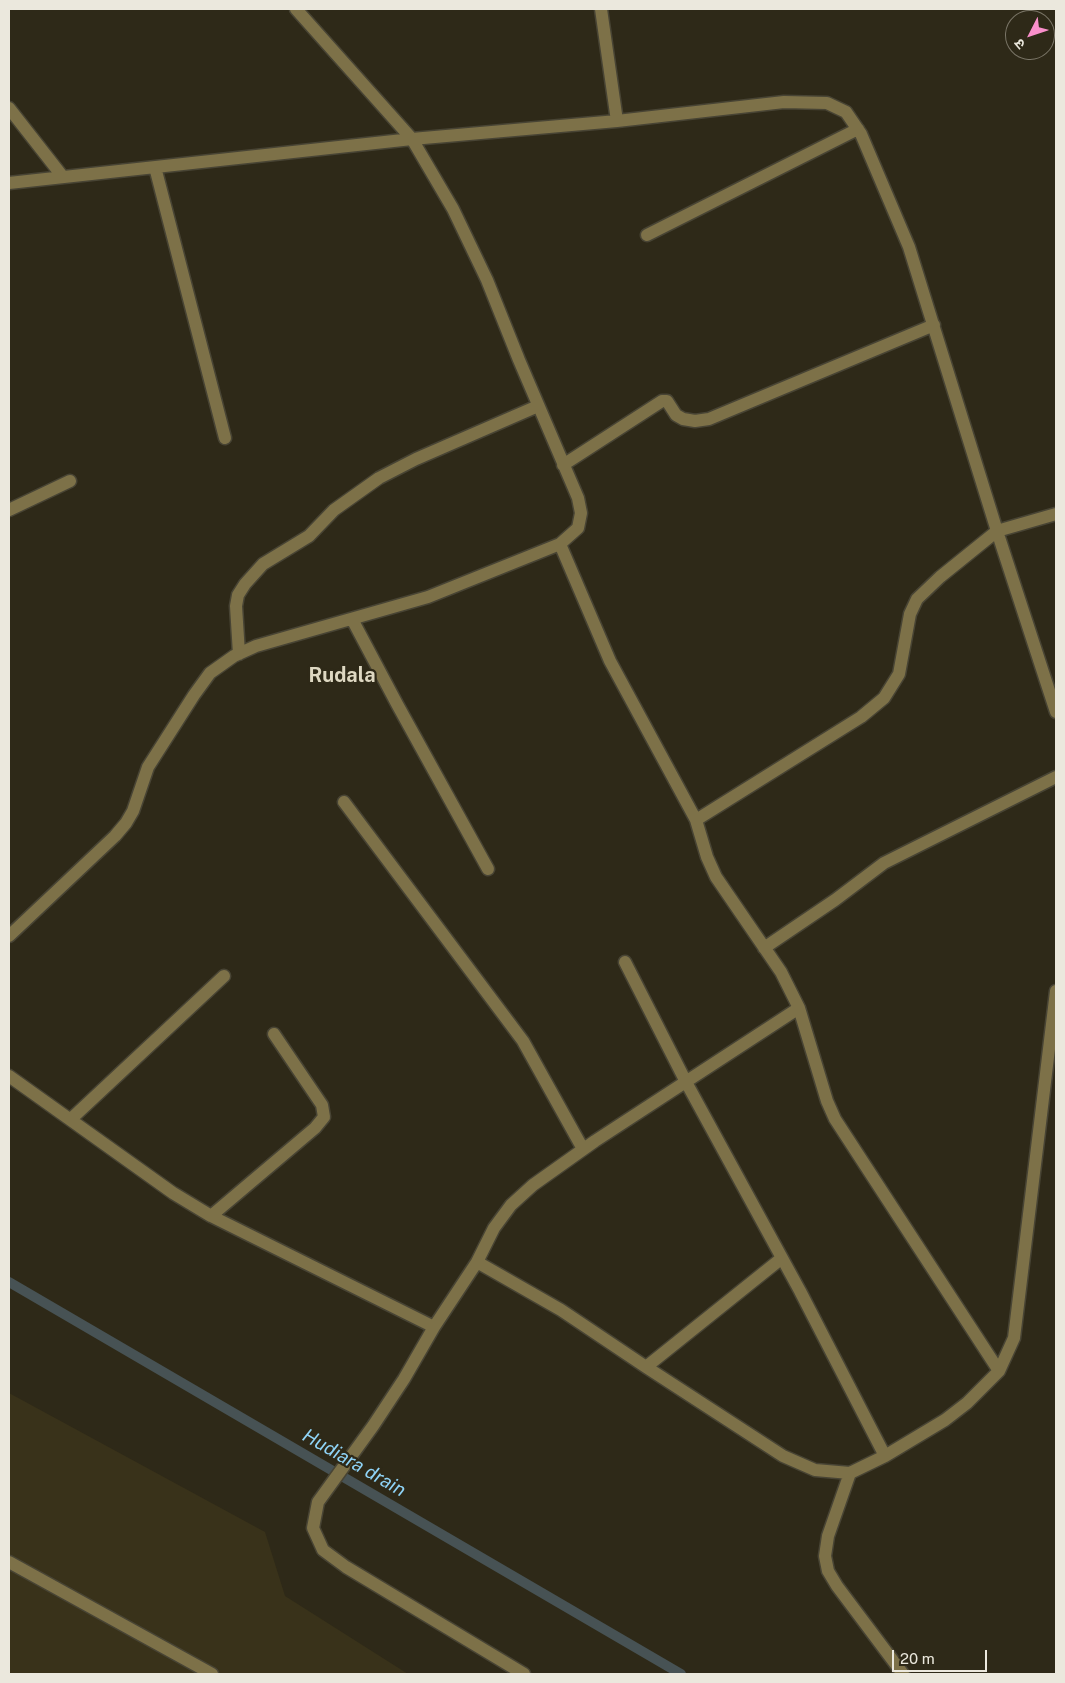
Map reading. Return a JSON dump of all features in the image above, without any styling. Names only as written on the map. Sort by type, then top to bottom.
[{"type":"street","points":[[9,936],[115,836],[126,823],[133,811],[148,767],[210,673],[239,654],[256,646],[428,597],[560,544],[578,528],[580,513],[578,498],[487,280],[453,209],[412,139],[296,9]]},
{"type":"street","points":[[601,9],[617,121]]},
{"type":"street","points":[[9,183],[412,139],[617,121],[784,102],[827,103],[846,112],[858,129],[908,247],[1056,712]]},
{"type":"street","points":[[9,108],[63,177]]},
{"type":"street","points":[[646,235],[858,129]]},
{"type":"street","points":[[155,167],[225,438]]},
{"type":"street","points":[[563,464],[662,401],[667,402],[676,415],[683,419],[695,421],[709,419],[934,325]]},
{"type":"street","points":[[239,654],[236,606],[238,596],[245,584],[263,564],[309,536],[334,510],[379,478],[416,459],[538,406]]},
{"type":"street","points":[[9,510],[70,480]]},
{"type":"street","points":[[696,820],[861,716],[884,698],[899,674],[910,614],[917,600],[940,577],[997,531],[1056,514]]},
{"type":"street","points":[[560,544],[610,661],[696,820],[707,857],[716,877],[781,972],[799,1008],[827,1101],[835,1119],[999,1371]]},
{"type":"street","points":[[352,619],[488,869]]},
{"type":"street","points":[[764,948],[835,900],[884,863],[1056,777]]},
{"type":"street","points":[[344,802],[523,1041],[583,1149]]},
{"type":"street","points":[[625,962],[686,1082],[782,1258],[885,1456]]},
{"type":"street","points":[[71,1119],[224,976]]},
{"type":"street","points":[[477,1262],[561,1310],[783,1456],[815,1470],[850,1473],[885,1456],[945,1420],[967,1403],[999,1371],[1014,1338],[1056,991]]},
{"type":"street","points":[[524,1674],[346,1567],[323,1550],[313,1528],[318,1502],[374,1426],[434,1327],[477,1262],[494,1228],[511,1205],[533,1185],[583,1149],[799,1008]]},
{"type":"street","points":[[211,1216],[315,1128],[324,1116],[322,1105],[274,1034]]},
{"type":"street","points":[[9,1076],[174,1193],[211,1216],[434,1327]]},
{"type":"street","points":[[646,1367],[782,1258]]},
{"type":"street","points":[[850,1473],[828,1536],[825,1556],[828,1571],[837,1586],[903,1674]]},
{"type":"street","points":[[9,1562],[212,1674]]},
{"type":"shaded area","points":[[9,1393],[265,1532],[285,1596],[408,1674],[9,1674]]},
{"type":"waterway","name":"Hudiara drain","points":[[9,1282],[681,1674]]},
{"type":"district","name":"Rudala","points":[[342,676]]}]
